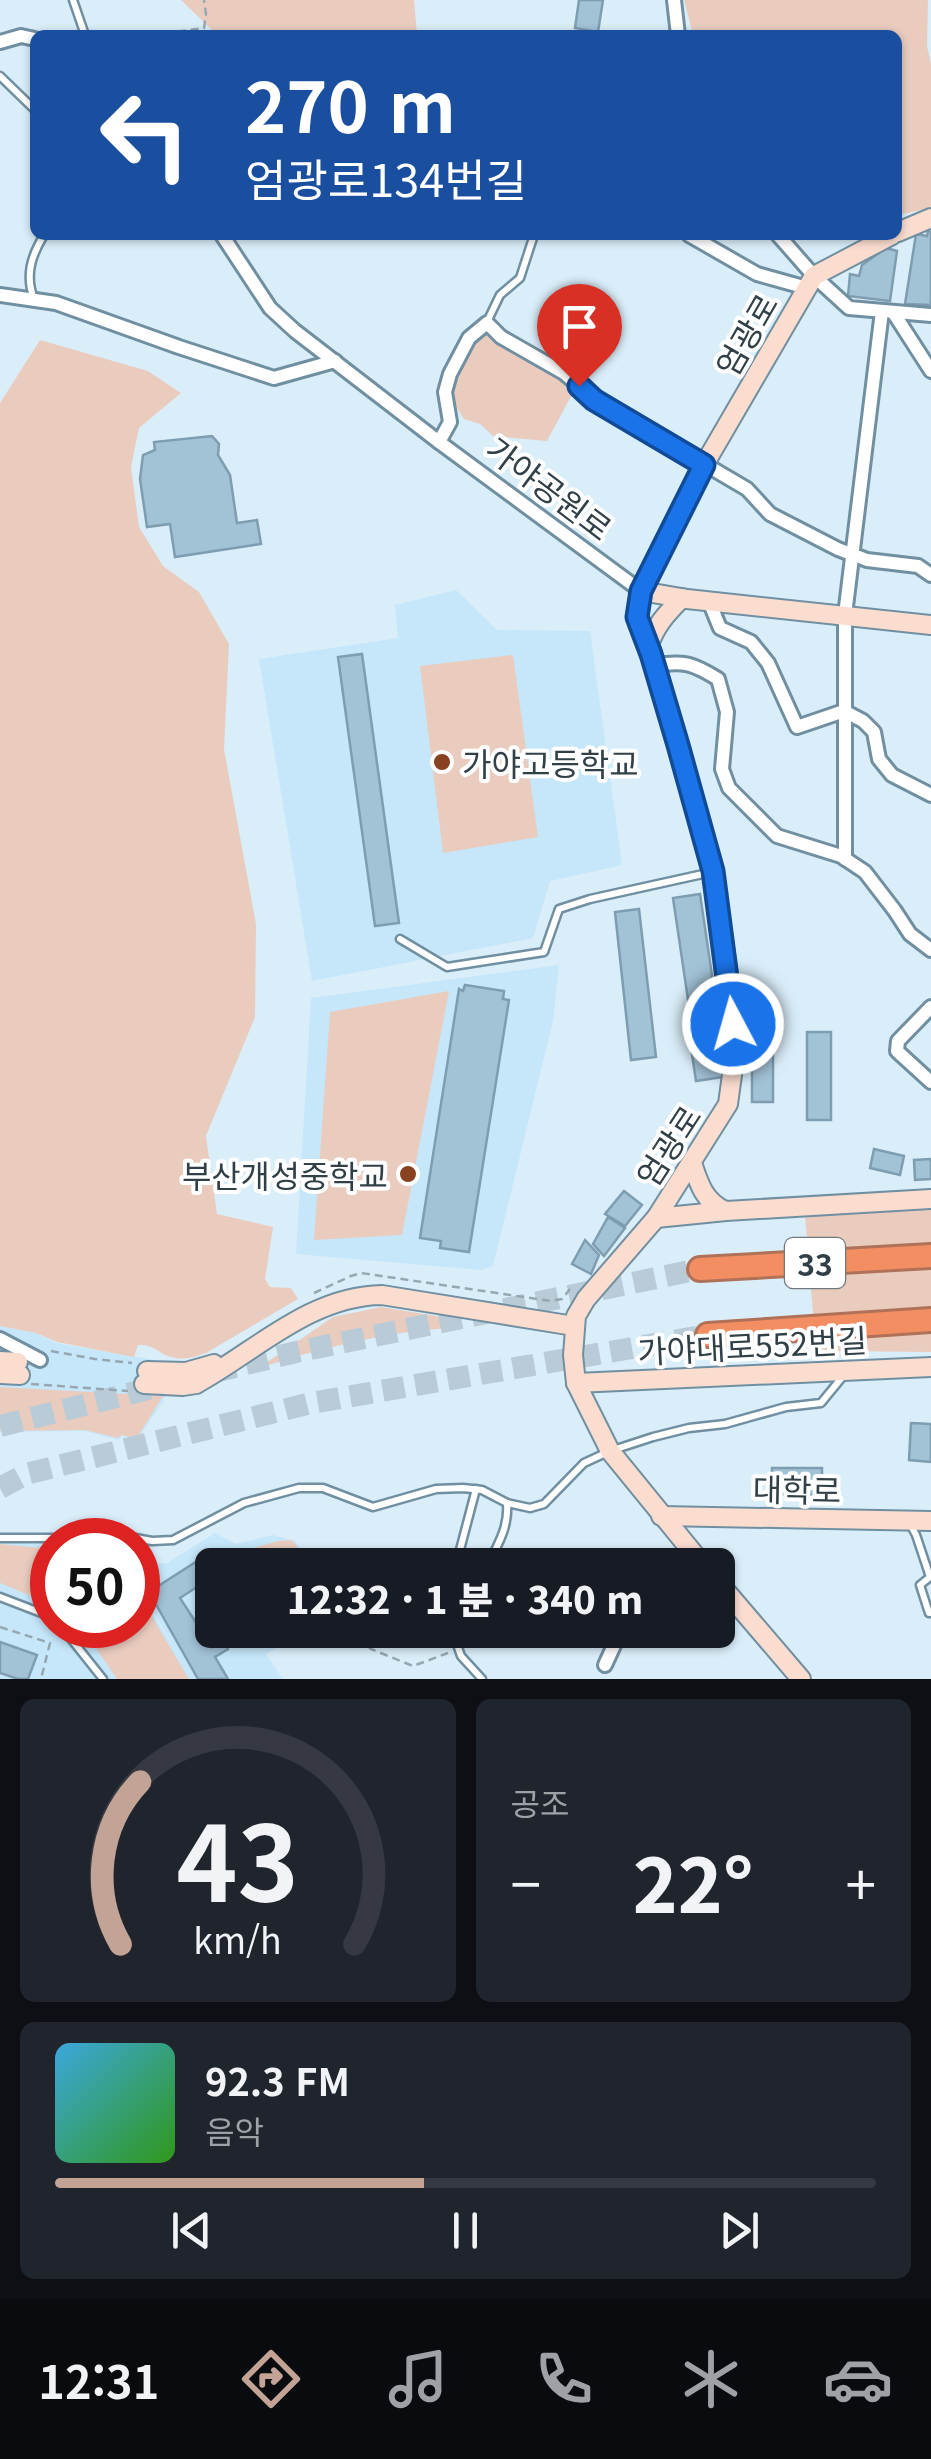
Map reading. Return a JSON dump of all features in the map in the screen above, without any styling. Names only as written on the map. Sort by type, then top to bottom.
[{"type":"highway","name":"33","points":[[700,1269],[931,1256]]},
{"type":"highway","name":"33","points":[[708,1335],[931,1320]]},
{"type":"main road","name":"엄광로","points":[[902,230],[931,218]]},
{"type":"main road","name":"엄광로","points":[[579,1313],[656,1218],[728,1104],[735,1053],[713,871],[637,617],[641,591],[704,465],[810,282],[882,240]]},
{"type":"main road","name":"가야공원로","points":[[641,591],[931,624]]},
{"type":"main road","points":[[651,656],[654,629],[682,598]]},
{"type":"main road","points":[[692,1163],[701,1190],[713,1206],[726,1211]]},
{"type":"main road","points":[[656,1218],[931,1198]]},
{"type":"main road","points":[[142,1382],[212,1366],[318,1300],[367,1284],[579,1313]]},
{"type":"main road","points":[[142,1382],[196,1384],[313,1311],[367,1295],[579,1313]]},
{"type":"main road","points":[[579,1313],[573,1347],[576,1382],[610,1451],[685,1548]]},
{"type":"main road","points":[[573,1347],[592,1371],[618,1380]]},
{"type":"main road","name":"가야대로552번길","points":[[576,1382],[931,1367]]},
{"type":"main road","points":[[0,1374],[14,1370]]},
{"type":"main road","name":"대학로","points":[[661,1516],[931,1522]]},
{"type":"main road","points":[[735,1602],[800,1679]]},
{"type":"street","points":[[674,0],[677,30]]},
{"type":"street","points":[[0,42],[30,38]]},
{"type":"street","name":"가야공원로","points":[[225,240],[270,308],[295,331],[641,591]]},
{"type":"street","points":[[698,240],[757,274],[810,282]]},
{"type":"street","points":[[781,240],[810,282],[849,308],[931,314]]},
{"type":"street","points":[[0,295],[56,302],[274,378],[335,360]]},
{"type":"street","points":[[887,311],[931,371]]},
{"type":"street","points":[[845,859],[845,616],[887,311]]},
{"type":"street","points":[[439,442],[450,422],[445,392],[450,374],[469,338],[486,323],[502,337],[564,372],[594,400],[748,490],[770,514],[867,560],[918,566],[931,575]]},
{"type":"street","points":[[708,601],[720,628],[751,642],[768,664],[797,727],[846,712],[874,732],[878,759],[892,774],[931,795]]},
{"type":"street","points":[[651,656],[700,668],[718,679],[727,712],[722,769],[729,788],[777,836],[845,859],[865,872],[910,934],[931,950]]},
{"type":"street","points":[[931,1007],[896,1046],[897,1052],[931,1082]]},
{"type":"street","points":[[0,1338],[40,1360]]},
{"type":"street","points":[[605,1665],[611,1648]]},
{"type":"lane","points":[[72,0],[83,30]]},
{"type":"lane","points":[[0,76],[30,105]]},
{"type":"lane","points":[[34,300],[28,286],[32,254],[41,240]]},
{"type":"lane","points":[[486,323],[500,296],[520,278],[532,240]]},
{"type":"lane","points":[[400,939],[447,967],[544,952],[559,909],[713,871]]},
{"type":"lane","points":[[160,1541],[173,1540],[244,1503],[299,1488],[324,1488],[373,1507],[436,1489],[482,1490],[507,1503],[530,1508],[544,1504],[561,1490],[584,1463],[610,1451],[653,1436],[821,1402],[850,1369]]},
{"type":"lane","points":[[461,1548],[476,1490]]},
{"type":"lane","points":[[498,1548],[508,1516],[507,1503]]},
{"type":"lane","points":[[908,1520],[930,1577],[920,1585],[931,1613]]},
{"type":"lane","points":[[0,1538],[30,1538]]},
{"type":"lane","points":[[0,1598],[30,1609]]},
{"type":"lane","points":[[78,1648],[103,1679]]},
{"type":"lane","points":[[459,1650],[482,1679]]},
{"type":"path","points":[[189,30],[204,28],[204,0]]},
{"type":"path","points":[[14,1370],[142,1382]]},
{"type":"path","points":[[0,1627],[50,1643],[41,1679]]},
{"type":"path","points":[[369,1648],[413,1666],[459,1650]]},
{"type":"shaded area","points":[[181,0],[414,0],[417,30],[212,30]]},
{"type":"shaded area","points":[[684,0],[928,0],[931,208],[902,214],[902,30],[692,30]]},
{"type":"shaded area","points":[[484,333],[558,375],[575,389],[547,441],[493,436],[480,424],[464,419],[452,400],[453,376],[472,343]]},
{"type":"shaded area","points":[[40,340],[148,371],[181,393],[139,428],[131,467],[139,527],[163,566],[199,592],[229,644],[224,749],[256,924],[255,1017],[206,1136],[217,1214],[273,1227],[265,1279],[270,1287],[291,1288],[298,1299],[206,1353],[188,1358],[175,1358],[138,1345],[134,1357],[0,1326],[0,403]]},
{"type":"shaded area","name":"가야고등학교","points":[[456,590],[497,630],[590,631],[622,865],[550,881],[533,938],[312,981],[259,659],[398,638],[395,605]]},
{"type":"shaded area","points":[[513,655],[538,837],[443,853],[420,666]]},
{"type":"shaded area","name":"부산개성중학교","points":[[559,965],[553,1021],[493,1266],[481,1270],[296,1254],[311,998]]},
{"type":"shaded area","points":[[449,991],[402,1235],[314,1240],[330,1012]]},
{"type":"shaded area","points":[[931,1207],[931,1352],[816,1351],[805,1214]]},
{"type":"shaded area","points":[[381,1307],[448,1318],[453,1322],[452,1328],[353,1342],[257,1369],[333,1317]]},
{"type":"shaded area","points":[[0,1326],[36,1333],[56,1343],[167,1362],[164,1400],[138,1439],[122,1436],[118,1440],[85,1431],[0,1432]]},
{"type":"shaded area","points":[[0,1387],[163,1396],[137,1438],[118,1438],[85,1430],[0,1431]]},
{"type":"shaded area","points":[[215,1533],[236,1544],[273,1535],[295,1541],[300,1548],[195,1548],[195,1648],[276,1648],[266,1654],[283,1679],[0,1679],[0,1542],[30,1544],[30,1648],[160,1648],[160,1625],[183,1663],[160,1623],[160,1564]]},
{"type":"shaded area","points":[[292,1540],[298,1548],[254,1548]]},
{"type":"shaded area","points":[[0,1544],[30,1547],[30,1596],[0,1583]]},
{"type":"shaded area","points":[[160,1630],[189,1679],[117,1679],[96,1648],[160,1648]]},
{"type":"building","points":[[579,0],[603,0],[598,30],[575,28]]},
{"type":"building","points":[[928,231],[931,305],[905,304],[916,234],[927,236]]},
{"type":"building","points":[[886,248],[897,251],[890,301],[848,296],[850,274],[859,276],[862,265]]},
{"type":"building","points":[[212,436],[219,444],[218,455],[230,475],[237,523],[257,520],[261,544],[175,557],[170,524],[147,527],[140,479],[143,455],[155,450],[154,442]]},
{"type":"building","points":[[362,654],[399,923],[375,926],[338,657]]},
{"type":"building","points":[[700,894],[723,1077],[696,1081],[673,898]]},
{"type":"building","points":[[639,909],[656,1057],[631,1060],[615,912]]},
{"type":"building","points":[[465,985],[504,991],[503,999],[509,1000],[469,1252],[440,1248],[441,1241],[420,1238],[459,989],[463,991]]},
{"type":"building","points":[[752,1027],[773,1027],[773,1102],[752,1102]]},
{"type":"building","points":[[807,1032],[831,1032],[831,1120],[807,1120]]},
{"type":"building","points":[[874,1149],[904,1156],[900,1175],[870,1168]]},
{"type":"building","points":[[931,1159],[931,1179],[915,1180],[914,1160]]},
{"type":"building","points":[[624,1191],[642,1205],[625,1226],[605,1214]]},
{"type":"building","points":[[608,1217],[625,1228],[604,1256],[593,1244]]},
{"type":"building","points":[[585,1240],[599,1255],[591,1274],[572,1264]]},
{"type":"building","points":[[911,1423],[931,1424],[931,1462],[909,1460]]},
{"type":"building","points":[[772,1468],[822,1468],[822,1495],[771,1495]]},
{"type":"building","points":[[195,1562],[195,1588],[180,1598],[195,1621],[195,1648],[228,1649],[215,1657],[228,1679],[198,1679],[160,1612],[160,1585]]},
{"type":"building","points":[[0,1642],[37,1655],[28,1679],[0,1673]]},
{"type":"tunnel","points":[[214,1372],[700,1269]]},
{"type":"tunnel","points":[[0,1488],[26,1474],[311,1403],[708,1335]]},
{"type":"tunnel","points":[[0,1426],[168,1384]]},
{"type":"place","name":"가야고등학교","points":[[442,762]]},
{"type":"place","name":"부산개성중학교","points":[[408,1174]]},
{"type":"route","points":[[579,386],[594,400],[704,465],[641,591],[637,617],[713,871],[733,1024]]}]
